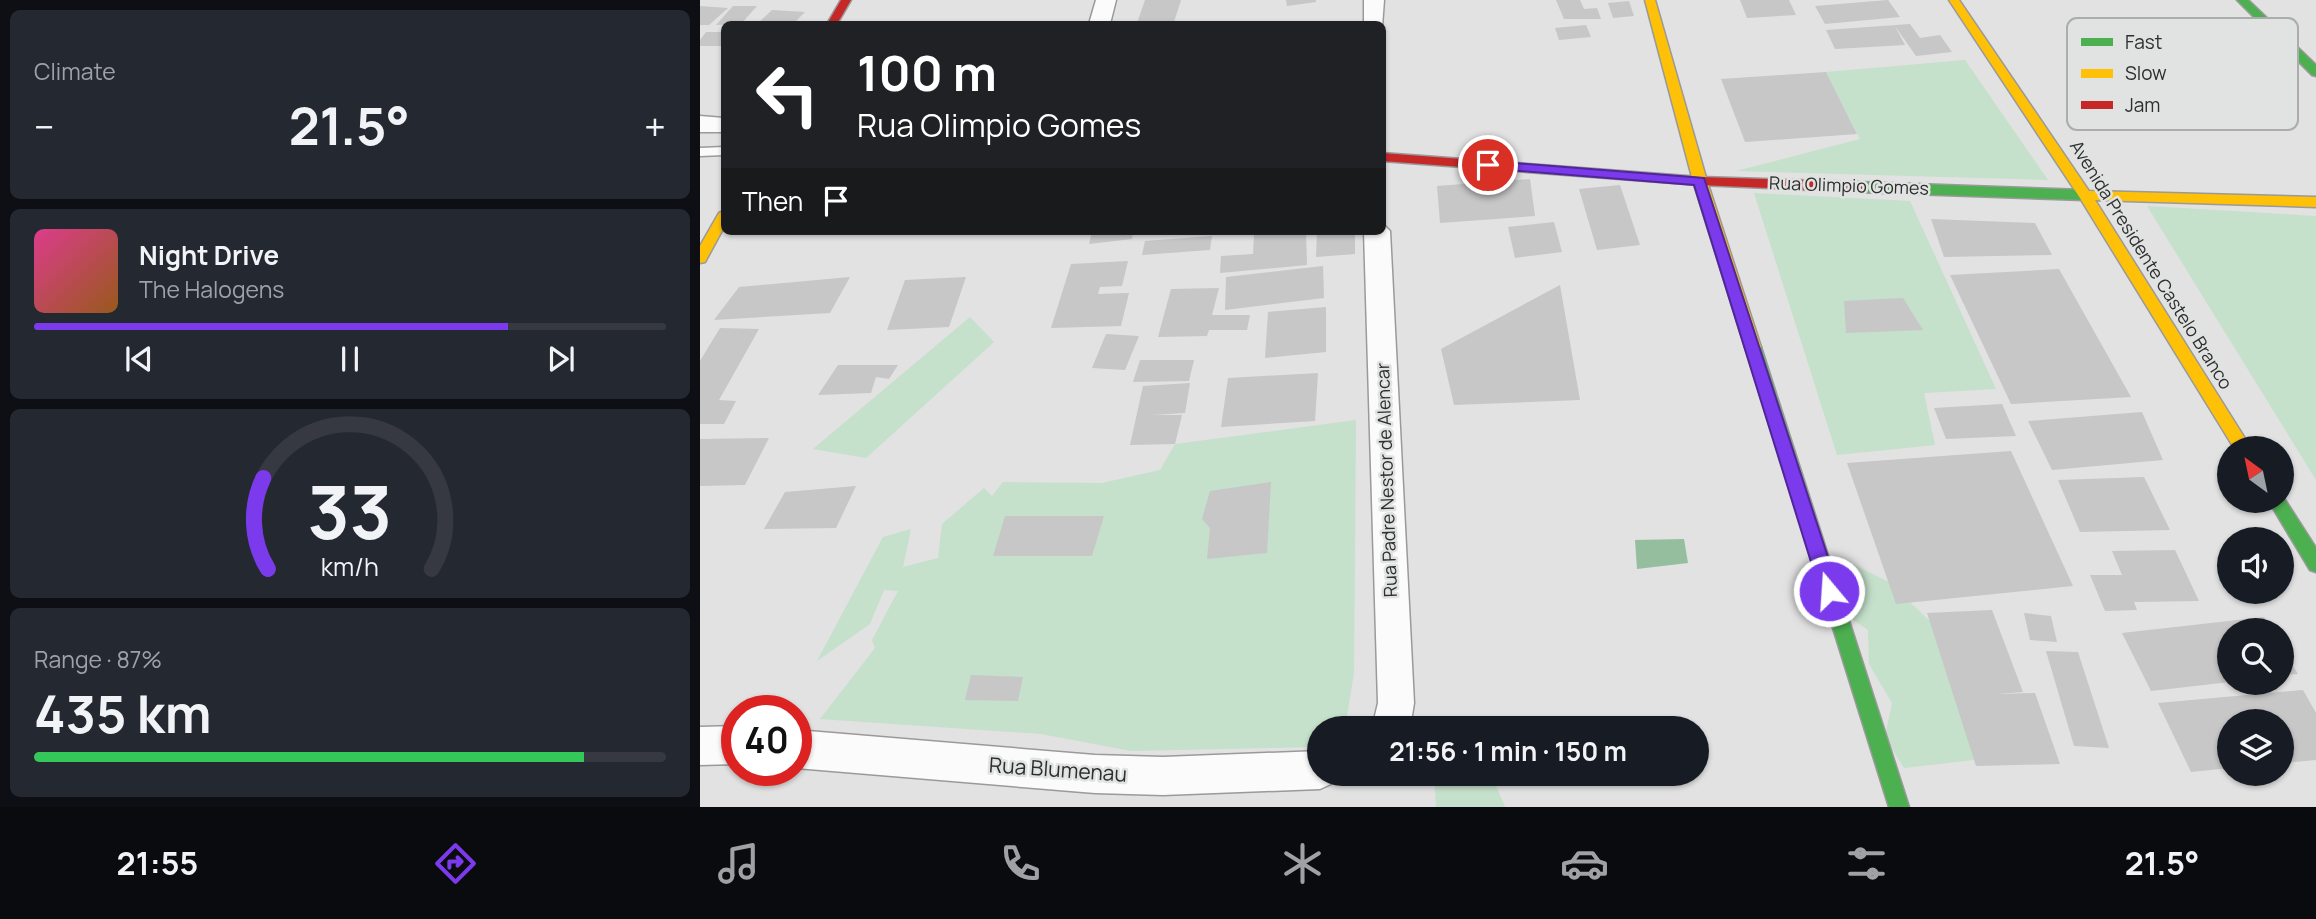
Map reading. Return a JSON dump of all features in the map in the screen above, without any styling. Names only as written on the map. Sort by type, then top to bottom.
[{"type":"street","points":[[834,21],[846,0]]},
{"type":"street","points":[[1101,21],[1106,0]]},
{"type":"street","points":[[1374,0],[1374,21]]},
{"type":"street","points":[[1650,0],[1700,181],[1899,807]]},
{"type":"street","name":"Avenida Presidente Castelo Branco","points":[[1954,0],[2085,195],[2236,436]]},
{"type":"street","points":[[2242,0],[2260,18]]},
{"type":"street","points":[[2298,54],[2316,72]]},
{"type":"street","points":[[700,124],[721,125]]},
{"type":"street","name":"Rua Olimpio Gomes","points":[[1386,157],[1700,181],[2316,202]]},
{"type":"street","points":[[700,258],[706,236],[721,219]]},
{"type":"street","name":"Rua Padre Nestor de Alencar","points":[[1377,235],[1396,703],[1393,716]]},
{"type":"street","points":[[2284,513],[2316,564]]},
{"type":"street","points":[[700,746],[721,745]]},
{"type":"street","name":"Rua Blumenau","points":[[812,751],[1095,774],[1163,776],[1307,771]]},
{"type":"lane","points":[[700,152],[721,151]]},
{"type":"shaded area","points":[[1965,60],[2048,180],[1736,171],[1860,139],[1826,72]]},
{"type":"shaded area","points":[[1754,193],[1910,201],[1996,389],[1924,393],[1935,445],[1837,455]]},
{"type":"shaded area","points":[[2147,206],[2316,216],[2316,480],[2294,444],[2294,436],[2289,436]]},
{"type":"shaded area","points":[[970,317],[994,342],[866,458],[813,449]]},
{"type":"shaded area","points":[[1356,420],[1354,673],[1347,716],[1307,716],[1307,747],[1131,751],[1041,734],[820,719],[875,648],[872,640],[898,591],[884,590],[870,624],[817,661],[883,537],[911,529],[903,567],[938,558],[942,524],[984,488],[992,496],[1003,482],[1102,483],[1160,470],[1175,444]]},
{"type":"shaded area","points":[[1684,539],[1688,563],[1637,569],[1635,540]]},
{"type":"shaded area","points":[[1840,558],[1889,582],[1940,631],[1982,759],[1904,768],[1885,737],[1892,703],[1869,664],[1868,630],[1846,615]]},
{"type":"shaded area","points":[[1435,786],[1496,786],[1505,807],[1436,807]]},
{"type":"building","points":[[1145,0],[1181,0],[1174,21],[1138,21]]},
{"type":"building","points":[[1286,0],[1316,0],[1316,2],[1287,6]]},
{"type":"building","points":[[1556,0],[1580,0],[1584,9],[1597,8],[1601,19],[1564,19]]},
{"type":"building","points":[[1740,0],[1789,0],[1796,15],[1747,18]]},
{"type":"building","points":[[1888,0],[1900,17],[1825,24],[1815,6]]},
{"type":"building","points":[[1629,1],[1634,16],[1613,18],[1608,3]]},
{"type":"building","points":[[700,6],[728,8],[709,25],[700,25]]},
{"type":"building","points":[[733,6],[757,6],[744,21],[721,21],[721,25],[716,25]]},
{"type":"building","points":[[772,10],[805,12],[796,21],[760,21]]},
{"type":"building","points":[[1910,24],[1920,38],[1940,35],[1952,52],[1916,56],[1895,26],[1905,45],[1835,49],[1826,30]]},
{"type":"building","points":[[1586,25],[1591,37],[1559,40],[1555,28]]},
{"type":"building","points":[[706,32],[721,32],[721,46],[700,46],[700,40]]},
{"type":"building","points":[[1826,72],[1857,134],[1745,142],[1721,79]]},
{"type":"building","points":[[1530,179],[1535,216],[1440,223],[1437,186]]},
{"type":"building","points":[[1620,185],[1640,245],[1597,250],[1579,189]]},
{"type":"building","points":[[1931,219],[2035,223],[2052,255],[1944,257]]},
{"type":"building","points":[[1554,222],[1562,252],[1515,258],[1508,227]]},
{"type":"building","points":[[1091,235],[1132,235],[1132,239],[1089,244]]},
{"type":"building","points":[[1254,235],[1306,235],[1307,265],[1220,273],[1221,256],[1253,254]]},
{"type":"building","points":[[1317,235],[1355,235],[1355,254],[1316,257]]},
{"type":"building","points":[[1212,236],[1210,250],[1142,255],[1145,241]]},
{"type":"building","points":[[1128,261],[1122,286],[1100,287],[1098,294],[1129,293],[1121,326],[1051,328],[1071,264]]},
{"type":"building","points":[[1323,266],[1324,298],[1225,310],[1226,277]]},
{"type":"building","points":[[2059,269],[2131,397],[2011,404],[1950,275]]},
{"type":"building","points":[[850,277],[830,313],[714,320],[739,287]]},
{"type":"building","points":[[966,277],[949,327],[887,330],[905,280]]},
{"type":"building","points":[[1560,285],[1580,400],[1454,405],[1441,349]]},
{"type":"building","points":[[1219,288],[1212,315],[1250,315],[1247,330],[1209,330],[1207,336],[1158,337],[1171,289]]},
{"type":"building","points":[[1903,298],[1923,330],[1846,333],[1844,301]]},
{"type":"building","points":[[1326,307],[1326,352],[1265,358],[1268,312]]},
{"type":"building","points":[[720,328],[759,329],[719,400],[736,401],[724,424],[700,424],[700,361]]},
{"type":"building","points":[[1106,334],[1139,336],[1125,370],[1092,368]]},
{"type":"building","points":[[1140,360],[1194,360],[1189,381],[1133,382]]},
{"type":"building","points":[[838,365],[898,365],[889,379],[876,377],[871,393],[818,395]]},
{"type":"building","points":[[1318,373],[1315,421],[1221,427],[1228,378]]},
{"type":"building","points":[[1190,383],[1185,413],[1152,415],[1182,415],[1175,444],[1130,445],[1143,386]]},
{"type":"building","points":[[2002,404],[2016,436],[1946,439],[1934,408]]},
{"type":"building","points":[[2142,412],[2163,460],[2052,470],[2028,421]]},
{"type":"building","points":[[769,438],[745,485],[700,486],[700,439]]},
{"type":"building","points":[[2011,451],[2073,586],[1896,604],[1847,463]]},
{"type":"building","points":[[2144,477],[2170,530],[2080,532],[2058,480]]},
{"type":"building","points":[[1271,482],[1267,553],[1207,559],[1210,528],[1202,519],[1210,491]]},
{"type":"building","points":[[856,486],[836,528],[764,529],[785,492]]},
{"type":"building","points":[[1005,516],[1104,516],[1092,556],[993,556]]},
{"type":"building","points":[[2175,550],[2199,601],[2134,602],[2137,610],[2105,611],[2090,575],[2122,575],[2112,551]]},
{"type":"building","points":[[1992,610],[2023,692],[1998,694],[2035,693],[2060,764],[1976,766],[1927,613]]},
{"type":"building","points":[[2024,613],[2051,616],[2057,642],[2030,640]]},
{"type":"building","points":[[2217,622],[2217,683],[2151,691],[2122,633]]},
{"type":"building","points":[[2046,651],[2078,652],[2109,748],[2074,746]]},
{"type":"building","points":[[971,675],[1023,677],[1018,701],[965,700]]},
{"type":"building","points":[[2303,690],[2316,713],[2316,760],[2294,762],[2294,709],[2217,709],[2217,769],[2191,772],[2158,703],[2247,695],[2294,695],[2294,691]]},
{"type":"traffic: fast","points":[[2242,0],[2260,18]]},
{"type":"traffic: fast","points":[[2298,54],[2316,72]]},
{"type":"traffic: fast","points":[[1857,187],[2085,195]]},
{"type":"traffic: fast","points":[[1753,347],[1899,807]]},
{"type":"traffic: fast","points":[[2284,513],[2316,564]]},
{"type":"traffic: slow","points":[[1650,0],[1700,181],[1753,347]]},
{"type":"traffic: slow","points":[[1954,0],[2085,195],[2236,436]]},
{"type":"traffic: slow","points":[[2085,195],[2316,202]]},
{"type":"traffic: slow","points":[[700,258],[721,221]]},
{"type":"traffic: jam","points":[[834,21],[846,0]]},
{"type":"traffic: jam","points":[[1386,157],[1700,181],[1857,187]]},
{"type":"route","points":[[1488,165],[1700,181],[1829,591]]}]
